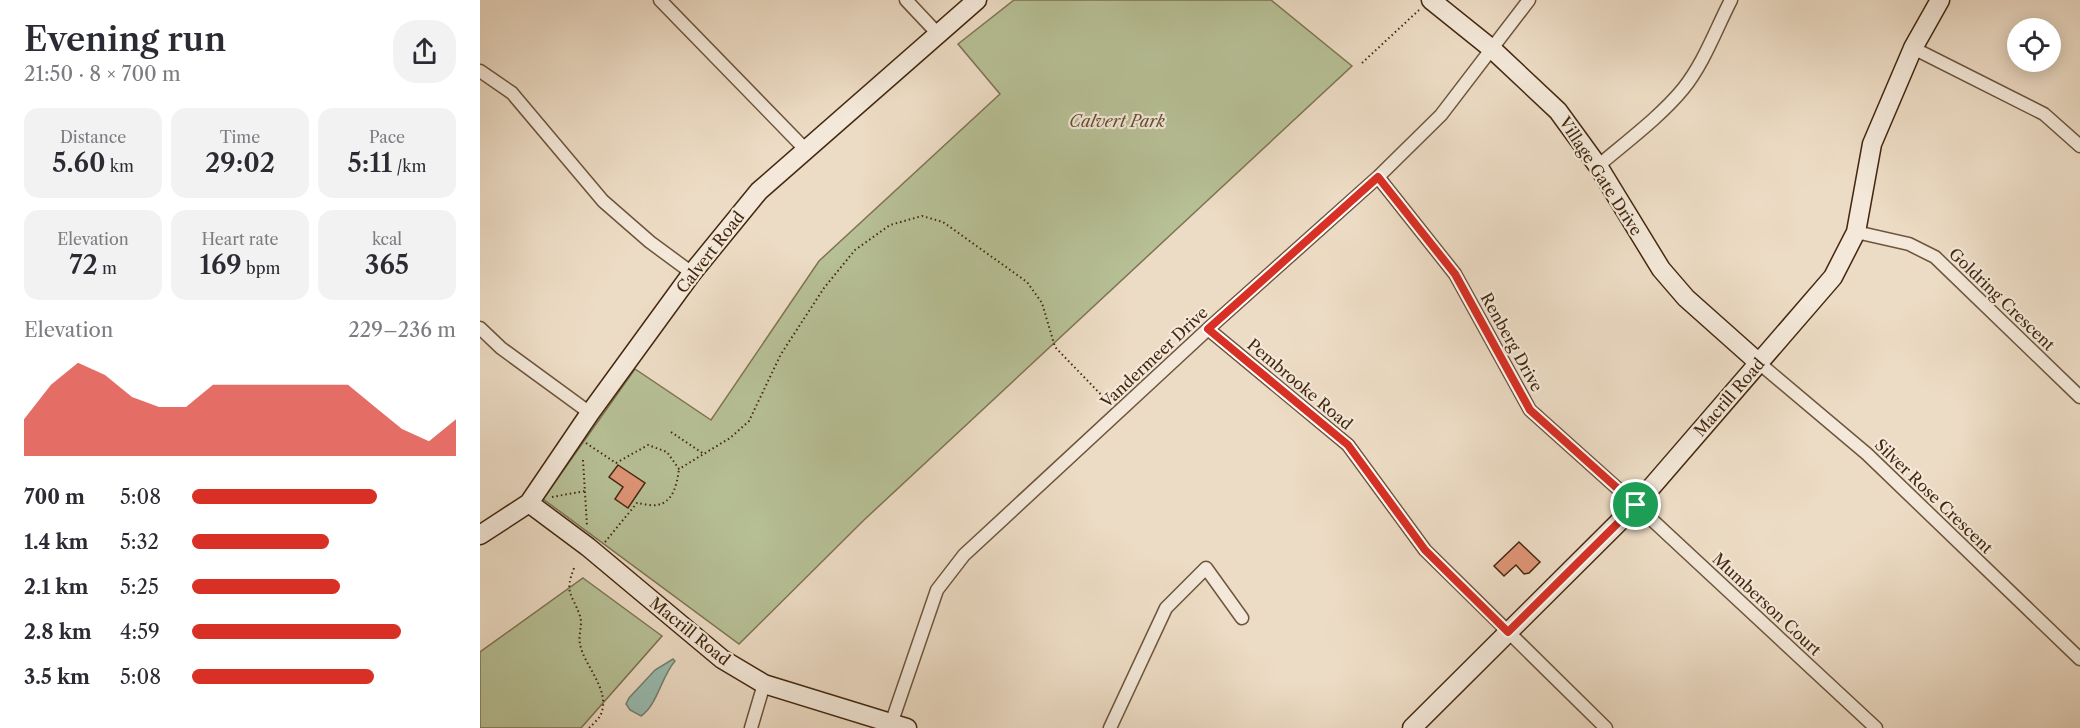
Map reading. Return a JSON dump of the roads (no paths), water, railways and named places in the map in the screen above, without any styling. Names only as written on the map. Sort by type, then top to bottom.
[{"type":"street","points":[[660,0],[805,149]]},
{"type":"street","points":[[906,0],[938,34]]},
{"type":"street","name":"Calvert Road","points":[[480,535],[529,502],[590,413],[692,273],[759,191],[977,0]]},
{"type":"street","name":"Vandermeer Drive","points":[[899,726],[937,590],[964,555],[1208,329],[1378,177],[1441,115],[1529,0]]},
{"type":"street","points":[[1598,166],[1683,89],[1697,68],[1731,0]]},
{"type":"street","name":"Macrill Road","points":[[1413,728],[1636,505],[1833,277],[1856,232],[1872,144],[1913,48],[1940,0]]},
{"type":"street","name":"Village Gate Drive","points":[[1426,4],[1492,49],[1558,111],[1598,166],[1661,269],[1686,298],[1759,363]]},
{"type":"street","points":[[1913,48],[2043,114],[2080,146]]},
{"type":"street","points":[[480,71],[512,93],[603,201],[650,242],[692,273]]},
{"type":"street","name":"Renberg Drive","points":[[1378,177],[1455,274],[1530,410],[1636,505]]},
{"type":"street","name":"Goldring Crescent","points":[[1856,232],[1909,244],[1935,257],[2080,397]]},
{"type":"street","points":[[480,328],[501,348],[590,413]]},
{"type":"street","name":"Pembrooke Road","points":[[1208,329],[1348,445],[1425,550],[1606,728]]},
{"type":"street","name":"Silver Rose Crescent","points":[[1759,363],[1867,454],[2080,659]]},
{"type":"street","name":"Macrill Road","points":[[529,502],[592,550],[722,659],[764,684],[899,726]]},
{"type":"street","name":"Mumberson Court","points":[[1636,505],[1876,728]]},
{"type":"street","points":[[1110,728],[1166,608],[1206,568],[1242,618]]},
{"type":"street","points":[[751,728],[764,684]]},
{"type":"water","points":[[673,659],[675,661],[646,711],[641,716],[630,710],[626,704],[629,698],[655,670]]},
{"type":"park label","name":"Calvert Park","points":[[1117,121]]}]
